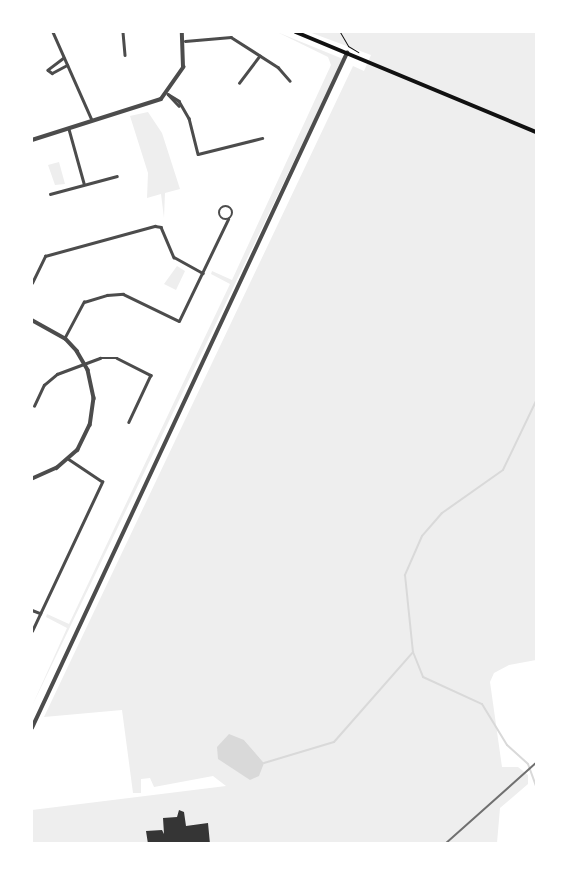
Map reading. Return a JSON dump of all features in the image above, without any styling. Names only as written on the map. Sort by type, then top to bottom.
[{"type":"main road","points":[[296,32],[537,132]]},
{"type":"street","points":[[53,32],[92,120]]},
{"type":"street","points":[[122,32],[125,55]]},
{"type":"street","points":[[32,140],[146,106],[168,94],[183,67],[185,41],[182,32]]},
{"type":"street","points":[[185,41],[222,33],[240,41],[290,81]]},
{"type":"street","points":[[32,728],[347,53]]},
{"type":"street","points":[[239,83],[259,56]]},
{"type":"street","points":[[64,58],[48,70],[52,73],[68,65]]},
{"type":"street","points":[[168,94],[189,118],[198,154],[262,138]]},
{"type":"street","points":[[69,129],[84,184]]},
{"type":"street","points":[[50,194],[117,176]]},
{"type":"street","points":[[65,338],[84,302],[107,295],[123,294],[179,321],[228,219]]},
{"type":"street","points":[[32,283],[45,256],[155,226],[161,227],[174,257],[203,274]]},
{"type":"street","points":[[32,320],[65,338],[85,363],[92,384],[93,411],[85,438],[69,460],[32,479]]},
{"type":"street","points":[[34,406],[50,378],[85,363],[117,358],[151,375],[129,422]]},
{"type":"street","points":[[32,631],[103,482],[69,460]]},
{"type":"street","points":[[32,610],[40,614]]},
{"type":"path","points":[[340,32],[348,46],[359,52],[357,57]]},
{"type":"shaded area","points":[[277,32],[343,59],[32,706],[67,628],[46,617],[47,614],[69,624],[230,284],[211,274],[212,271],[232,280],[331,65],[328,57]]},
{"type":"shaded area","points":[[309,32],[536,32],[536,660],[509,665],[494,673],[490,682],[502,767],[518,767],[528,775],[528,784],[500,808],[497,843],[32,843],[32,810],[226,786],[213,776],[154,787],[150,778],[141,779],[141,793],[133,793],[122,710],[44,717],[353,66],[364,71],[371,55]],"holes":[[[244,740],[264,763],[250,780]]]},
{"type":"shaded area","points":[[148,112],[162,133],[180,189],[165,193],[164,218],[161,194],[147,198],[148,173],[130,116]]},
{"type":"shaded area","points":[[59,162],[65,184],[55,185],[48,165]]},
{"type":"shaded area","points":[[177,266],[185,271],[176,290],[164,284]]},
{"type":"shaded area","points":[[229,734],[244,740],[264,763],[259,776],[250,780],[218,759],[217,747]]},
{"type":"building","points":[[179,810],[184,812],[186,826],[208,823],[210,844],[148,844],[146,831],[162,830],[164,834],[163,818],[177,817]]},
{"type":"waterway","points":[[536,401],[503,470],[442,513],[422,536],[405,575],[413,652],[423,677],[482,704],[507,745],[528,764],[536,786]]},
{"type":"waterway","points":[[264,763],[334,742],[413,652]]},
{"type":"railway","points":[[445,844],[536,763]]}]
